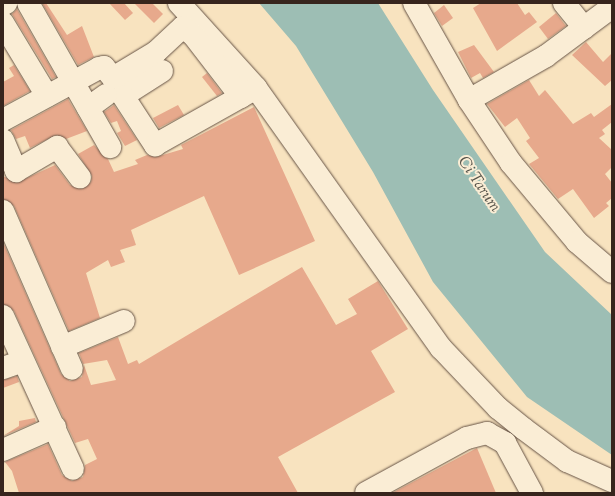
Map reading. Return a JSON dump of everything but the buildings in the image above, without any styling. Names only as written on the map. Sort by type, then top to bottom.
[{"type":"street","points":[[28,3],[110,147]]},
{"type":"street","points":[[179,3],[441,348],[498,408],[524,429],[567,461],[612,481]]},
{"type":"street","points":[[414,3],[469,100],[511,163],[543,205],[577,242],[612,272]]},
{"type":"street","points":[[564,3],[584,28]]},
{"type":"street","points":[[469,100],[546,56],[612,7]]},
{"type":"street","points":[[3,120],[104,67],[113,78],[156,52],[183,27],[194,36],[248,93]]},
{"type":"street","points":[[6,33],[47,96]]},
{"type":"street","points":[[162,71],[123,96],[155,146],[248,93]]},
{"type":"street","points":[[88,108],[106,95]]},
{"type":"street","points":[[3,140],[10,173],[57,147],[80,177]]},
{"type":"street","points":[[3,212],[72,369]]},
{"type":"street","points":[[3,316],[13,365],[54,427],[73,469]]},
{"type":"street","points":[[62,347],[124,322]]},
{"type":"street","points":[[3,450],[54,427]]},
{"type":"street","points":[[366,493],[467,438],[488,433],[505,443],[532,493]]},
{"type":"water","name":"Ci Tarum","points":[[259,3],[378,3],[433,90],[545,252],[612,315],[612,455],[527,397],[433,282],[373,172],[296,46]]}]
